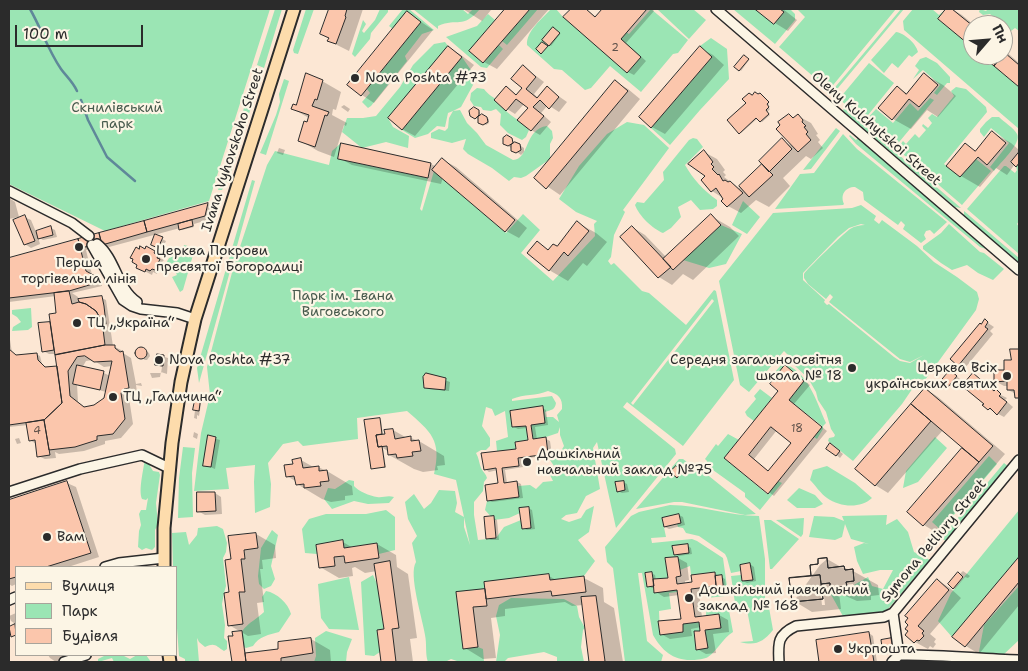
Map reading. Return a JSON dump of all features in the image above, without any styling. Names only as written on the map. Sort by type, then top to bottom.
[{"type":"main road","name":"Ivana Vyhovskoho Street","points":[[164,562],[164,528],[169,468],[180,388],[195,319],[294,9]]},
{"type":"street","name":"Oleny Kulchytskoi Street","points":[[716,9],[1019,270]]},
{"type":"street","points":[[9,191],[72,223],[89,236]]},
{"type":"street","points":[[95,244],[123,300],[141,309],[177,313],[195,319]]},
{"type":"street","points":[[9,492],[80,469],[142,455],[169,468]]},
{"type":"street","name":"Symona Petliury Street","points":[[779,662],[778,644],[784,633],[796,626],[884,617],[893,613],[1019,460]]},
{"type":"street","points":[[108,566],[119,562],[164,562]]},
{"type":"street","points":[[893,613],[899,655]]},
{"type":"street","points":[[892,662],[899,655],[934,654],[951,660],[1019,660]]},
{"type":"street","points":[[64,662],[83,656]]},
{"type":"green space","name":"Скнилівський парк","points":[[9,9],[270,9],[209,201],[105,231],[9,184]]},
{"type":"green space","points":[[275,9],[282,9],[264,68],[257,65]]},
{"type":"green space","points":[[306,9],[314,9],[298,54],[294,53],[293,50]]},
{"type":"green space","points":[[380,9],[388,9],[388,12],[355,57],[352,54],[363,20],[366,24],[362,31],[364,33],[375,20]]},
{"type":"green space","points":[[403,9],[409,9],[434,30],[422,34],[405,56],[407,61],[368,108],[362,102],[370,93],[367,89],[421,22],[393,29],[389,26]]},
{"type":"green space","points":[[413,9],[462,9],[468,14],[473,9],[480,9],[469,19],[438,26],[438,29]]},
{"type":"green space","points":[[530,9],[538,9],[507,45],[502,41]]},
{"type":"green space","points":[[551,9],[556,9],[563,17],[621,39],[626,32],[629,34],[651,9],[688,40],[678,53],[673,54],[641,92],[610,66],[591,88],[585,90],[562,70],[554,69],[527,45],[527,40],[532,30]]},
{"type":"green space","points":[[657,9],[693,9],[706,20],[689,39]]},
{"type":"green space","points":[[733,9],[755,9],[774,24],[784,12],[780,9],[790,9],[795,14],[795,20],[775,44]]},
{"type":"green space","points":[[797,9],[896,9],[829,90],[779,47],[805,17]]},
{"type":"green space","points":[[901,9],[904,9],[833,94],[831,92]]},
{"type":"green space","points":[[913,9],[932,9],[939,15],[946,9],[938,19],[963,40],[963,65],[993,65],[1019,87],[1019,129],[904,30],[903,21]]},
{"type":"green space","points":[[980,9],[986,11],[988,9],[1018,9],[1019,31],[1015,28],[1013,30],[1013,15],[983,15],[979,12]]},
{"type":"green space","points":[[488,14],[495,20],[469,51],[483,63],[499,45],[503,49],[487,68],[481,67],[446,37],[477,26]]},
{"type":"green space","points":[[896,32],[903,34],[909,39],[915,45],[918,52],[912,57],[909,55],[898,68],[892,63],[884,73],[871,60]]},
{"type":"green space","points":[[711,38],[727,49],[729,79],[670,145],[651,128],[712,57],[700,46]]},
{"type":"green space","points":[[445,42],[448,46],[388,118],[393,127],[409,136],[408,148],[386,142],[362,148],[342,132],[347,118],[376,116],[400,87],[413,65],[434,44]]},
{"type":"green space","points":[[462,57],[475,76],[473,85],[461,107],[448,113],[445,127],[437,126],[428,134],[415,138],[402,130]]},
{"type":"green space","points":[[926,57],[937,63],[950,77],[950,83],[947,83],[937,95],[934,93],[940,85],[923,70],[913,79],[919,70],[915,66],[920,59]]},
{"type":"green space","points":[[869,63],[894,83],[864,120],[839,99]]},
{"type":"green space","points":[[256,70],[262,72],[230,175],[222,190],[218,190]]},
{"type":"green space","points":[[284,79],[289,81],[266,155],[260,153],[276,115],[280,102],[279,94]]},
{"type":"green space","points":[[956,87],[966,89],[986,107],[987,112],[944,164],[960,177],[976,159],[991,171],[962,205],[897,149],[903,141],[906,144],[915,134],[919,138],[926,130],[922,126],[923,124],[928,128],[932,123],[928,118],[932,114],[937,117],[954,96],[951,91]]},
{"type":"green space","points":[[477,88],[484,89],[507,112],[527,127],[529,130],[526,137],[522,140],[508,133],[500,125],[501,114],[496,109],[491,111],[483,110],[481,107],[474,106],[470,100],[471,93]]},
{"type":"green space","points":[[930,98],[934,100],[895,147],[865,121],[876,109],[893,123],[910,103],[918,111]]},
{"type":"green space","points":[[844,108],[961,208],[955,207],[843,111]]},
{"type":"green space","points":[[460,110],[467,123],[486,145],[513,160],[522,155],[534,132],[547,126],[552,131],[553,138],[550,144],[550,159],[526,176],[521,178],[514,177],[509,181],[492,168],[468,154],[463,149],[466,139],[452,143],[431,138],[431,133],[439,129],[445,131],[448,128],[449,118],[453,111]]},
{"type":"green space","points":[[992,117],[999,117],[1014,130],[1018,138],[1014,148],[994,171],[990,167],[1009,143],[991,128],[984,137],[980,132],[980,129]]},
{"type":"green space","name":"Парк ім. Івана Виговського","points":[[627,122],[644,125],[669,148],[623,210],[625,212],[614,235],[611,257],[608,261],[611,265],[614,263],[642,291],[649,293],[686,325],[714,290],[716,291],[734,380],[683,446],[627,402],[623,407],[675,449],[676,454],[616,528],[597,442],[593,448],[600,489],[586,496],[577,513],[566,515],[561,519],[569,522],[581,518],[586,510],[594,506],[589,532],[578,540],[595,561],[584,576],[550,580],[549,574],[485,582],[485,589],[457,593],[463,649],[478,647],[483,649],[484,662],[460,662],[451,659],[445,662],[428,662],[427,659],[426,638],[414,576],[416,562],[412,543],[417,536],[408,519],[405,502],[414,494],[424,509],[431,503],[439,490],[455,491],[457,503],[455,512],[464,517],[456,480],[434,474],[437,453],[433,438],[407,411],[357,418],[358,439],[303,446],[298,441],[283,444],[268,463],[271,484],[270,507],[255,513],[255,465],[226,468],[229,489],[194,491],[201,433],[210,395],[207,367],[234,265],[267,165],[275,151],[329,165],[332,151],[341,143],[338,159],[428,178],[420,209],[422,211],[434,171],[506,233],[523,214],[540,230],[521,253],[553,281],[595,236],[594,224],[597,221],[576,212],[559,199],[579,166],[607,134]],"holes":[[[712,299],[714,301],[633,405],[631,403]],[[552,392],[561,399],[562,409],[557,415],[559,422],[553,417],[546,417],[545,412],[555,407],[556,403],[552,396],[512,401],[516,397]],[[486,407],[492,409],[495,416],[505,411],[508,437],[496,441],[497,451],[516,449],[515,442],[528,440],[526,426],[512,427],[511,410],[543,407],[531,425],[533,439],[558,433],[560,427],[560,435],[564,446],[561,451],[553,453],[550,460],[554,466],[561,465],[564,470],[560,472],[552,471],[550,475],[553,481],[543,482],[536,489],[530,485],[518,486],[519,497],[487,501],[485,510],[494,520],[509,518],[520,513],[519,508],[529,507],[531,528],[522,529],[521,520],[504,527],[496,538],[478,540],[474,502],[483,491],[484,482],[487,478],[476,453],[486,450],[490,446],[490,438],[482,426]],[[464,517],[470,545],[464,527]]]},
{"type":"green space","points":[[836,128],[840,131],[811,169],[803,170]]},
{"type":"green space","points":[[843,134],[857,149],[947,222],[934,234],[930,230],[926,231],[924,235],[926,239],[921,243],[903,229],[905,225],[901,221],[898,225],[864,200],[863,192],[855,187],[848,188],[844,192],[843,205],[775,209],[800,174],[814,173]]},
{"type":"green space","points":[[850,135],[856,140],[858,138],[986,249],[980,247],[856,144]]},
{"type":"green space","points":[[697,139],[703,147],[685,165],[699,184],[717,200],[717,206],[713,209],[700,210],[691,200],[678,207],[681,217],[671,228],[663,233],[647,222],[635,205],[637,202],[644,203],[664,180],[663,172],[689,140]]},
{"type":"green space","points":[[1019,163],[1019,221],[1017,224],[1019,227],[1019,254],[967,209],[1004,166],[1015,173]]},
{"type":"green space","points":[[252,180],[255,181],[199,383],[197,368]]},
{"type":"green space","points":[[743,201],[760,217],[747,234],[732,225]]},
{"type":"green space","name":"Середня загальноосвітня школа № 18","points":[[861,205],[876,216],[874,220],[879,224],[882,220],[917,246],[934,262],[977,292],[979,299],[976,310],[925,380],[919,379],[902,404],[853,461],[828,441],[829,438],[835,435],[831,429],[826,412],[808,378],[793,364],[784,351],[749,392],[740,385],[719,281],[773,213],[852,208]],"holes":[[[861,224],[865,225],[850,229],[806,271],[804,278],[808,284],[826,299],[830,294],[833,297],[829,302],[900,359],[910,362],[924,355],[910,363],[900,361],[894,357],[829,304],[827,305],[824,302],[825,300],[803,280],[803,273],[838,237],[849,228]]]},
{"type":"green space","points":[[964,211],[1019,258],[1019,263],[964,216]]},
{"type":"green space","points":[[949,224],[980,252],[1004,269],[993,280],[967,265],[952,270],[923,249],[923,246],[941,233]]},
{"type":"green space","points":[[721,225],[742,234],[726,264],[709,268],[683,260]]},
{"type":"green space","points":[[184,245],[195,248],[183,290],[180,292],[172,277],[177,275],[174,270],[170,272],[166,263],[169,258],[175,255],[180,257],[183,255]]},
{"type":"green space","points":[[31,308],[32,327],[28,330],[12,331],[13,327],[21,322],[12,314],[12,310]]},
{"type":"green space","points":[[782,364],[785,365],[771,382],[768,380]]},
{"type":"green space","points":[[785,365],[791,367],[805,379],[815,397],[826,423],[817,439],[814,437],[822,426],[789,400],[804,381]]},
{"type":"green space","points":[[760,389],[772,398],[754,421],[745,412],[756,399],[754,396]]},
{"type":"green space","points":[[728,434],[739,440],[724,458],[767,494],[778,481],[782,483],[760,510],[745,497],[745,493],[706,465],[707,461],[705,459],[716,444],[718,446]]},
{"type":"green space","points":[[935,437],[947,448],[918,482],[903,488],[906,471]]},
{"type":"green space","points":[[183,447],[195,448],[192,473],[193,517],[178,518],[179,478]]},
{"type":"green space","points":[[989,456],[997,464],[941,530],[932,522]]},
{"type":"green space","points":[[145,458],[153,462],[150,466],[153,471],[159,472],[160,475],[156,503],[158,524],[155,530],[155,547],[152,550],[146,548],[142,550],[138,547],[141,525],[139,514],[141,510],[146,510],[148,498],[146,500],[142,499],[141,495]]},
{"type":"green space","points":[[679,459],[683,459],[692,466],[699,468],[756,514],[745,515],[682,502],[636,509]]},
{"type":"green space","points":[[1004,463],[1009,467],[946,541],[941,538]]},
{"type":"green space","points":[[827,466],[855,483],[872,498],[862,504],[850,506],[827,498],[810,480],[813,470]]},
{"type":"green space","points":[[349,480],[354,481],[356,488],[368,494],[377,497],[394,497],[389,503],[368,504],[354,501],[332,509],[324,499],[328,488],[335,489]]},
{"type":"green space","points":[[799,488],[815,495],[823,504],[815,508],[797,508],[787,500]]},
{"type":"green space","name":"Дошкільний навчальний заклад № 168","points":[[670,505],[759,516],[765,559],[765,599],[768,602],[773,630],[766,638],[750,644],[740,642],[753,641],[747,610],[735,603],[731,576],[741,575],[742,581],[752,580],[750,563],[740,565],[741,571],[731,573],[725,554],[699,536],[686,533],[683,528],[678,527],[677,524],[681,523],[679,514],[662,518],[666,537],[651,538],[652,543],[692,539],[723,558],[728,594],[707,598],[703,587],[716,586],[715,572],[691,575],[690,566],[680,570],[678,557],[665,558],[668,578],[653,579],[652,572],[645,573],[647,587],[654,586],[677,590],[677,592],[669,593],[671,609],[659,611],[660,634],[683,632],[683,624],[699,622],[700,631],[694,632],[696,650],[707,648],[705,630],[721,627],[719,614],[706,615],[707,605],[725,602],[728,605],[733,632],[708,657],[686,660],[669,654],[660,646],[653,635],[642,573],[638,573],[647,641],[663,655],[661,662],[625,662],[613,568],[607,562],[605,547],[631,516],[639,512]]},
{"type":"green space","points":[[386,510],[395,517],[395,550],[379,554],[377,543],[344,548],[343,540],[316,545],[317,554],[305,553],[302,529],[309,519],[326,514],[366,514]]},
{"type":"green space","points":[[1019,510],[1019,557],[952,637],[938,621],[951,593]]},
{"type":"green space","points":[[887,515],[886,525],[897,519],[908,532],[914,552],[930,560],[888,609],[880,613],[844,618],[829,591],[845,590],[868,577],[872,586],[883,589],[893,570],[880,570],[863,574],[857,561],[854,547],[864,543],[869,544],[851,539],[845,524],[842,537],[835,540],[809,537],[814,516],[834,517],[844,521],[842,516]]},
{"type":"green space","points":[[804,518],[803,534],[801,537],[776,520]]},
{"type":"green space","points":[[764,520],[771,520],[799,539],[772,569],[770,569]]},
{"type":"green space","points":[[217,526],[223,529],[227,543],[223,558],[226,586],[222,604],[225,625],[224,638],[227,641],[227,649],[224,651],[213,645],[205,647],[197,638],[199,662],[185,662],[185,659],[179,656],[178,566],[173,566],[172,533],[186,532],[189,545],[197,535],[198,528]]},
{"type":"green space","points":[[272,530],[278,535],[271,566],[275,579],[271,586],[264,589],[259,584],[258,576],[261,548]]},
{"type":"green space","points":[[373,575],[378,586],[384,629],[377,631],[380,652],[374,656],[365,655],[361,582]]},
{"type":"green space","points":[[349,577],[359,630],[329,629],[321,618],[318,584]]},
{"type":"green space","points":[[1019,586],[1019,640],[1002,656],[977,662],[984,625]]},
{"type":"green space","points":[[266,591],[282,599],[291,614],[279,632],[264,636],[253,646],[246,648],[240,645],[239,639],[243,630],[264,612],[262,597]]},
{"type":"green space","points":[[511,598],[564,599],[577,606],[579,617],[585,628],[583,630],[581,647],[584,662],[557,662],[557,657],[544,652],[508,658],[504,662],[496,662],[500,635],[496,616],[499,605]]},
{"type":"green space","points":[[326,631],[352,639],[347,652],[346,662],[314,662],[316,656],[315,638]]},
{"type":"green space","points":[[104,656],[124,656],[130,659],[135,656],[147,656],[151,662],[114,662],[112,658],[98,662],[98,659]]},
{"type":"building","points":[[329,9],[347,9],[336,44],[327,41],[329,38],[320,34]]},
{"type":"building","points":[[505,9],[530,9],[483,63],[469,51]]},
{"type":"building","points":[[571,9],[586,9],[595,17],[602,9],[647,9],[621,39],[641,57],[627,73],[563,17]]},
{"type":"building","points":[[755,9],[780,9],[784,12],[774,24]]},
{"type":"building","points":[[946,9],[952,9],[963,18],[963,40],[938,19]]},
{"type":"building","points":[[407,11],[421,22],[361,96],[347,85]]},
{"type":"building","points":[[553,27],[560,33],[549,46],[542,40]]},
{"type":"building","points":[[542,42],[548,46],[541,54],[536,49]]},
{"type":"building","points":[[448,46],[462,57],[402,130],[388,118]]},
{"type":"building","points":[[700,46],[712,57],[651,128],[639,117]]},
{"type":"building","points":[[744,55],[749,59],[739,71],[734,67]]},
{"type":"building","points":[[1013,60],[1019,65],[1019,87],[994,66],[1013,65]]},
{"type":"building","points":[[523,65],[536,77],[526,89],[537,98],[547,86],[559,97],[549,109],[540,100],[533,107],[544,116],[531,131],[517,120],[528,108],[516,99],[506,111],[494,100],[506,86],[516,95],[522,88],[511,79]]},
{"type":"building","points":[[306,73],[323,80],[317,100],[315,99],[312,106],[329,112],[327,116],[325,115],[315,147],[298,141],[304,121],[307,122],[309,115],[291,109],[293,104],[296,105]]},
{"type":"building","points":[[924,73],[938,85],[919,107],[909,99],[892,120],[878,108],[897,86],[906,94]]},
{"type":"building","points":[[615,80],[628,91],[546,189],[534,178]]},
{"type":"building","points":[[755,92],[760,93],[769,102],[767,104],[769,107],[766,110],[769,114],[760,122],[756,118],[739,134],[727,120],[746,103],[742,99],[749,93],[752,95]]},
{"type":"building","points":[[474,107],[479,110],[479,115],[475,119],[470,116],[469,111]]},
{"type":"building","points":[[482,114],[487,117],[488,122],[483,125],[478,123],[478,117]]},
{"type":"building","points":[[789,114],[793,118],[798,114],[806,126],[804,127],[808,132],[806,134],[811,140],[798,152],[776,129],[780,125],[778,122]]},
{"type":"building","points":[[992,131],[1006,143],[987,165],[978,157],[960,177],[946,166],[965,143],[975,151]]},
{"type":"building","points":[[507,135],[512,138],[513,143],[508,146],[503,144],[503,138]]},
{"type":"building","points":[[782,138],[792,149],[769,172],[759,161]]},
{"type":"building","points":[[515,142],[520,144],[521,150],[516,153],[511,151],[511,145]]},
{"type":"building","points":[[341,143],[431,163],[428,178],[338,159]]},
{"type":"building","points":[[704,150],[713,162],[711,164],[714,167],[712,169],[719,174],[723,181],[730,181],[743,193],[727,207],[721,201],[723,199],[716,188],[711,192],[701,180],[705,176],[688,164]]},
{"type":"building","points":[[1019,152],[1019,163],[1016,167],[1011,162]]},
{"type":"building","points":[[442,158],[515,220],[505,232],[432,170]]},
{"type":"building","points":[[762,164],[773,175],[749,197],[739,186]]},
{"type":"building","points":[[208,203],[205,216],[147,232],[144,221]]},
{"type":"building","points":[[711,214],[721,225],[673,270],[663,259]]},
{"type":"building","points":[[25,215],[35,241],[24,245],[13,220]]},
{"type":"building","points":[[192,220],[193,226],[179,230],[178,224]]},
{"type":"building","points":[[144,221],[147,232],[102,245],[99,233]]},
{"type":"building","points":[[577,221],[589,231],[568,256],[564,252],[549,271],[527,253],[537,241],[548,250],[553,244],[557,246]]},
{"type":"building","points":[[51,226],[53,235],[38,239],[36,231]]},
{"type":"building","points":[[632,226],[671,267],[658,278],[620,237]]},
{"type":"building","points":[[99,233],[102,245],[97,244],[81,248],[78,239]]},
{"type":"building","points":[[155,234],[163,237],[158,248],[151,245]]},
{"type":"building","points":[[78,239],[86,271],[95,276],[96,283],[69,291],[9,298],[9,258]]},
{"type":"building","name":"Церква Покрови пресвятої Богородиці","points":[[140,246],[145,249],[146,246],[158,255],[157,258],[160,259],[155,270],[152,269],[150,271],[146,269],[145,272],[136,268],[137,265],[132,262],[133,259],[130,258],[136,247],[139,249]]},
{"type":"building","name":"ТЦ „Україна“","points":[[69,291],[72,304],[79,302],[86,304],[96,311],[102,321],[105,345],[55,355],[49,314],[56,313],[54,293]]},
{"type":"building","points":[[102,296],[106,324],[103,324],[96,311],[86,304],[79,302],[78,299]]},
{"type":"building","points":[[985,319],[988,322],[985,327],[988,329],[958,366],[950,359]]},
{"type":"building","points":[[50,322],[54,350],[42,352],[38,323]]},
{"type":"building","name":"ТЦ „Галичина“","points":[[105,345],[115,345],[115,348],[120,352],[123,351],[129,388],[124,389],[121,393],[125,419],[113,434],[97,436],[97,440],[75,447],[49,450],[44,420],[62,403],[55,355]],"holes":[[[85,356],[94,362],[112,361],[104,398],[94,405],[84,407],[70,396],[68,371],[77,357]]]},
{"type":"building","points":[[141,347],[147,353],[141,359],[135,353]]},
{"type":"building","points":[[9,349],[16,355],[37,353],[38,360],[45,367],[57,366],[62,403],[44,420],[9,425]]},
{"type":"building","name":"Церква Всіх українських святих","points":[[1010,349],[1019,349],[1019,398],[1015,398],[1014,390],[1007,390],[1007,381],[994,382],[994,370],[1004,370],[1004,360],[1011,360]]},
{"type":"building","points":[[157,354],[164,355],[163,366],[155,365]]},
{"type":"building","points":[[77,365],[104,371],[100,390],[73,384]]},
{"type":"building","points":[[785,365],[804,381],[789,400],[822,427],[768,494],[724,458],[778,391],[770,384]],"holes":[[[771,427],[791,443],[768,471],[749,455]]]},
{"type":"building","points":[[950,370],[957,376],[948,387],[941,381]]},
{"type":"building","points":[[426,373],[446,378],[445,390],[424,388],[423,377]]},
{"type":"building","points":[[973,373],[994,391],[996,389],[1001,394],[999,396],[1007,402],[997,415],[990,408],[988,410],[982,405],[984,404],[962,386]]},
{"type":"building","points":[[925,388],[993,446],[979,462],[911,404]]},
{"type":"building","points":[[196,395],[201,396],[199,411],[193,410]]},
{"type":"building","points":[[911,404],[931,421],[875,486],[855,469]]},
{"type":"building","points":[[543,406],[545,423],[531,425],[533,439],[546,437],[548,454],[518,458],[519,466],[502,468],[504,483],[517,481],[519,497],[487,501],[485,485],[498,483],[496,468],[484,470],[481,453],[516,449],[515,442],[528,440],[526,426],[512,427],[510,411]]},
{"type":"building","points":[[380,418],[382,434],[376,435],[378,447],[382,446],[385,467],[371,469],[364,420]]},
{"type":"building","points":[[44,420],[50,455],[37,457],[35,440],[29,441],[26,423]]},
{"type":"building","points":[[393,429],[395,439],[411,436],[411,441],[419,440],[421,451],[412,452],[413,456],[397,458],[396,454],[388,455],[387,446],[378,447],[376,435],[385,434],[384,430]]},
{"type":"building","points":[[208,435],[216,437],[211,467],[203,466]]},
{"type":"building","points":[[830,443],[840,451],[836,456],[826,449]]},
{"type":"building","points":[[962,448],[979,462],[923,526],[907,512]]},
{"type":"building","points":[[301,458],[303,468],[319,466],[319,471],[327,470],[329,481],[320,482],[321,486],[304,488],[304,484],[296,485],[294,476],[286,477],[284,465],[293,464],[292,460]]},
{"type":"building","points":[[676,466],[682,472],[677,478],[670,472]]},
{"type":"building","name":"Вам","points":[[67,481],[91,553],[49,566],[15,566],[15,577],[9,579],[9,500]]},
{"type":"building","points":[[624,481],[625,490],[617,492],[615,482]]},
{"type":"building","points":[[197,492],[215,492],[216,511],[197,512]]},
{"type":"building","points":[[529,507],[531,528],[522,529],[519,508]]},
{"type":"building","points":[[679,514],[681,523],[664,527],[662,518]]},
{"type":"building","points":[[494,516],[496,538],[486,539],[484,517]]},
{"type":"building","points":[[256,533],[258,548],[244,550],[245,559],[241,559],[245,592],[239,592],[243,624],[228,626],[224,593],[229,592],[225,560],[231,559],[228,536]]},
{"type":"building","points":[[343,540],[344,548],[377,543],[379,558],[345,563],[344,556],[334,557],[335,566],[319,568],[316,545]]},
{"type":"building","points":[[688,544],[689,553],[674,555],[672,546]]},
{"type":"building","points":[[678,557],[681,576],[676,577],[677,584],[692,582],[691,575],[715,572],[716,586],[691,589],[695,617],[719,614],[721,628],[705,630],[708,648],[696,650],[694,631],[700,631],[699,622],[683,624],[683,632],[660,635],[658,621],[681,619],[677,590],[654,593],[653,579],[668,578],[665,558]]},
{"type":"building","points":[[1019,557],[1019,582],[965,647],[952,637]]},
{"type":"building","points":[[827,558],[828,568],[844,566],[845,570],[853,569],[854,581],[846,582],[847,586],[830,588],[830,583],[821,584],[823,599],[792,602],[789,578],[811,576],[810,565],[818,564],[818,559]]},
{"type":"building","points":[[827,558],[828,568],[844,566],[845,570],[853,569],[854,581],[846,582],[847,586],[830,588],[830,583],[821,584],[820,575],[811,576],[810,565],[818,564],[818,559]]},
{"type":"building","points":[[390,561],[399,628],[392,629],[396,662],[381,662],[377,630],[384,629],[374,564]]},
{"type":"building","points":[[750,563],[753,580],[742,581],[740,565]]},
{"type":"building","points":[[652,572],[654,586],[647,587],[645,573]]},
{"type":"building","points":[[958,572],[963,577],[953,589],[948,584]]},
{"type":"building","points":[[549,574],[550,580],[584,576],[586,592],[552,596],[551,591],[486,599],[484,582]]},
{"type":"building","points":[[722,575],[724,593],[717,594],[715,576]]},
{"type":"building","points":[[820,575],[823,599],[792,602],[789,578]]},
{"type":"building","points":[[937,579],[949,590],[918,626],[924,631],[922,633],[924,636],[914,643],[905,635],[908,631],[905,629],[908,625],[905,622],[908,618],[905,616]]},
{"type":"building","points":[[485,589],[487,606],[473,607],[478,647],[463,649],[456,592]]},
{"type":"building","points":[[596,596],[605,661],[589,662],[581,597]]},
{"type":"building","points":[[15,624],[15,635],[11,637],[9,627]]},
{"type":"building","points":[[242,631],[246,662],[232,662],[228,636],[233,636],[232,632]]},
{"type":"building","points":[[869,632],[874,662],[819,662],[816,640]]},
{"type":"building","points":[[311,638],[313,653],[281,658],[281,662],[246,662],[245,653],[278,649],[278,642]]},
{"type":"building","points":[[892,638],[893,653],[883,654],[881,640]]},
{"type":"waterway","points":[[30,9],[56,62],[77,91]]},
{"type":"waterway","points":[[81,100],[88,120],[107,157],[135,181]]},
{"type":"place","name":"Nova Poshta #73","points":[[355,78]]},
{"type":"place","name":"Перша торгівельна лінія","points":[[79,247]]},
{"type":"place","name":"Церква Покрови пресвятої Богородиці","points":[[146,259]]},
{"type":"place","name":"ТЦ „Україна“","points":[[77,323]]},
{"type":"place","name":"Nova Poshta #37","points":[[159,360]]},
{"type":"place","name":"Середня загальноосвітня школа № 18","points":[[852,368]]},
{"type":"place","name":"Церква Всіх українських святих","points":[[1007,376]]},
{"type":"place","name":"ТЦ „Галичина“","points":[[113,397]]},
{"type":"place","name":"Дошкільний навчальний заклад №75","points":[[527,462]]},
{"type":"place","name":"Вам","points":[[47,537]]},
{"type":"place","name":"Дошкільний навчальний заклад № 168","points":[[689,598]]},
{"type":"place","name":"Укрпошта","points":[[838,649]]}]
